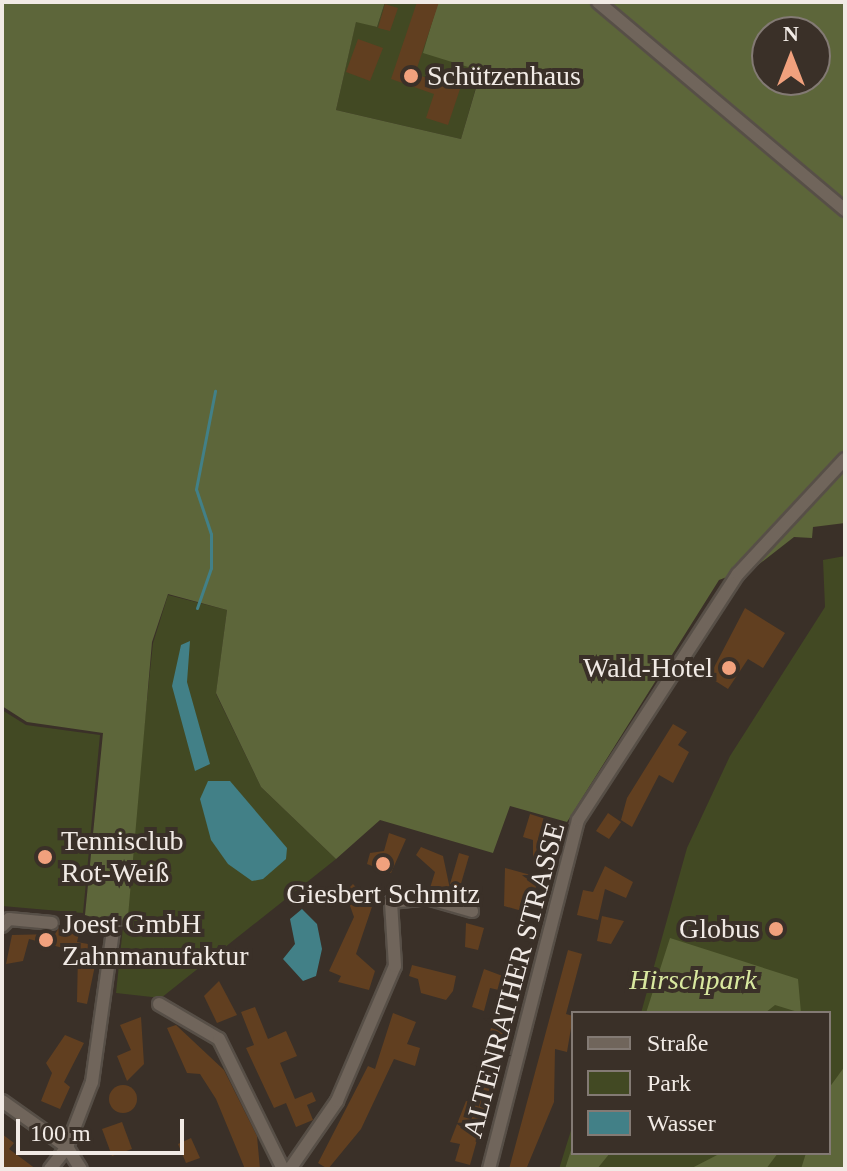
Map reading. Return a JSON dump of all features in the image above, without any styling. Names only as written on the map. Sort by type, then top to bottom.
[{"type":"street","points":[[598,2],[845,210]]},
{"type":"street","name":"ALTENRATHER STRASSE","points":[[489,1169],[578,820],[738,574],[845,459]]},
{"type":"street","points":[[290,1169],[337,1101],[395,966],[391,902],[427,898],[472,911]]},
{"type":"street","points":[[2,926],[9,919],[52,923]]},
{"type":"street","points":[[50,1169],[67,1147],[96,1068],[114,923]]},
{"type":"street","points":[[159,1004],[202,1025],[228,1051],[283,1169]]},
{"type":"street","points":[[2,1101],[67,1147],[81,1169]]},
{"type":"green space","points":[[2,2],[385,2],[377,27],[356,22],[336,110],[461,139],[481,71],[423,53],[438,2],[845,2],[845,523],[813,527],[812,538],[794,537],[758,565],[719,580],[567,822],[510,806],[493,853],[380,820],[336,859],[261,787],[216,693],[227,610],[168,594],[152,642],[127,928],[85,915],[103,733],[27,722],[2,706]]},
{"type":"green space","name":"Schützenhaus","points":[[385,2],[438,2],[481,70],[461,139],[336,110],[356,21],[377,27]]},
{"type":"green space","name":"Hirschpark","points":[[845,556],[845,1169],[559,1169],[571,1130],[571,1155],[831,1155],[831,1011],[642,1011],[687,848],[730,756],[825,607],[823,560]]},
{"type":"green space","points":[[168,595],[227,610],[216,694],[261,787],[336,859],[161,998],[116,993],[153,643]]},
{"type":"green space","name":"Tennisclub Rot-Weiß","points":[[2,710],[26,725],[100,735],[83,913],[2,906]]},
{"type":"green space","name":"Hirschpark","points":[[670,938],[798,979],[801,1011],[775,1005],[768,1011],[647,1011]]},
{"type":"green space","points":[[845,1066],[845,1169],[801,1169],[805,1155],[831,1155],[831,1085]]},
{"type":"green space","points":[[571,1150],[571,1155],[608,1155],[597,1169],[565,1169]]},
{"type":"green space","points":[[717,1155],[776,1155],[766,1169],[690,1169]]},
{"type":"water","points":[[190,641],[187,682],[210,764],[195,771],[172,686],[181,645]]},
{"type":"water","points":[[208,781],[230,781],[287,848],[286,859],[263,879],[252,881],[228,864],[211,840],[200,799]]},
{"type":"water","points":[[302,909],[317,924],[322,949],[316,976],[303,981],[283,959],[295,944],[290,919]]},
{"type":"building","points":[[417,2],[439,2],[415,74],[460,89],[448,125],[426,118],[434,94],[391,79]]},
{"type":"building","points":[[385,4],[398,8],[390,31],[378,28]]},
{"type":"building","points":[[358,39],[383,48],[370,81],[346,72]]},
{"type":"building","points":[[745,608],[785,633],[763,668],[748,659],[728,689],[709,677]]},
{"type":"building","points":[[673,724],[687,732],[678,745],[689,752],[673,783],[659,775],[632,827],[621,820],[627,798]]},
{"type":"building","points":[[608,813],[621,822],[609,839],[596,831]]},
{"type":"building","points":[[530,814],[552,821],[545,862],[533,857],[533,840],[523,837]]},
{"type":"building","points":[[389,833],[406,839],[391,873],[367,864],[370,853],[384,851]]},
{"type":"building","points":[[421,847],[443,856],[451,894],[430,888],[435,872],[416,855]]},
{"type":"building","points":[[459,853],[469,856],[460,887],[450,884]]},
{"type":"building","points":[[605,866],[633,882],[626,898],[605,889],[598,920],[577,915],[583,890],[593,892]]},
{"type":"building","points":[[505,868],[538,877],[528,923],[519,920],[522,911],[504,906]]},
{"type":"building","points":[[353,884],[364,896],[376,895],[356,954],[375,971],[369,990],[338,982],[341,976],[329,971],[354,917],[345,892]]},
{"type":"building","points":[[602,916],[624,921],[611,944],[597,941]]},
{"type":"building","points":[[466,923],[484,928],[478,950],[465,947]]},
{"type":"building","points":[[60,926],[80,929],[77,942],[99,946],[87,1004],[77,1002],[78,952],[29,939],[23,961],[6,964],[12,935],[55,934]]},
{"type":"building","points":[[568,950],[582,954],[566,1014],[571,1015],[567,1052],[555,1049],[554,1102],[527,1167],[509,1169]]},
{"type":"building","points":[[412,965],[456,976],[453,991],[446,1000],[421,993],[418,979],[409,976]]},
{"type":"building","points":[[484,969],[519,982],[516,994],[490,988],[484,1011],[472,1007]]},
{"type":"building","points":[[219,981],[237,1015],[217,1023],[204,996]]},
{"type":"building","points":[[255,1007],[268,1039],[286,1031],[297,1056],[280,1063],[295,1099],[312,1092],[316,1101],[307,1105],[313,1120],[296,1127],[286,1103],[274,1108],[246,1048],[254,1045],[241,1012]]},
{"type":"building","points":[[393,1013],[416,1022],[407,1044],[420,1048],[415,1066],[394,1059],[361,1129],[328,1169],[318,1163],[368,1066],[375,1069]]},
{"type":"building","points":[[141,1017],[144,1064],[127,1081],[117,1056],[131,1050],[120,1025]]},
{"type":"building","points":[[176,1025],[224,1070],[257,1136],[260,1169],[245,1169],[216,1099],[200,1074],[187,1073],[167,1028]]},
{"type":"building","points":[[491,1028],[507,1033],[470,1165],[455,1161],[460,1144],[450,1142],[466,1101],[472,1102]]},
{"type":"building","points":[[65,1035],[84,1043],[64,1082],[70,1087],[60,1109],[41,1101],[52,1073],[46,1063]]},
{"type":"building","points":[[123,1085],[133,1089],[137,1099],[133,1109],[123,1113],[113,1109],[109,1099],[113,1089]]},
{"type":"building","points":[[122,1122],[132,1149],[112,1156],[102,1129]]},
{"type":"building","points":[[2,1134],[14,1143],[9,1149],[36,1169],[2,1169]]},
{"type":"building","points":[[191,1138],[200,1158],[186,1163],[178,1144]]},
{"type":"waterway","points":[[197,608],[211,568],[211,534],[196,489],[215,391]]},
{"type":"place","name":"Schützenhaus","points":[[411,76]]},
{"type":"place","name":"Wald-Hotel","points":[[729,668]]},
{"type":"place","name":"Tennisclub Rot-Weiß","points":[[45,857]]},
{"type":"place","name":"Giesbert Schmitz","points":[[383,864]]},
{"type":"place","name":"Globus","points":[[776,929]]},
{"type":"place","name":"Joest GmbH Zahnmanufaktur","points":[[46,940]]}]
